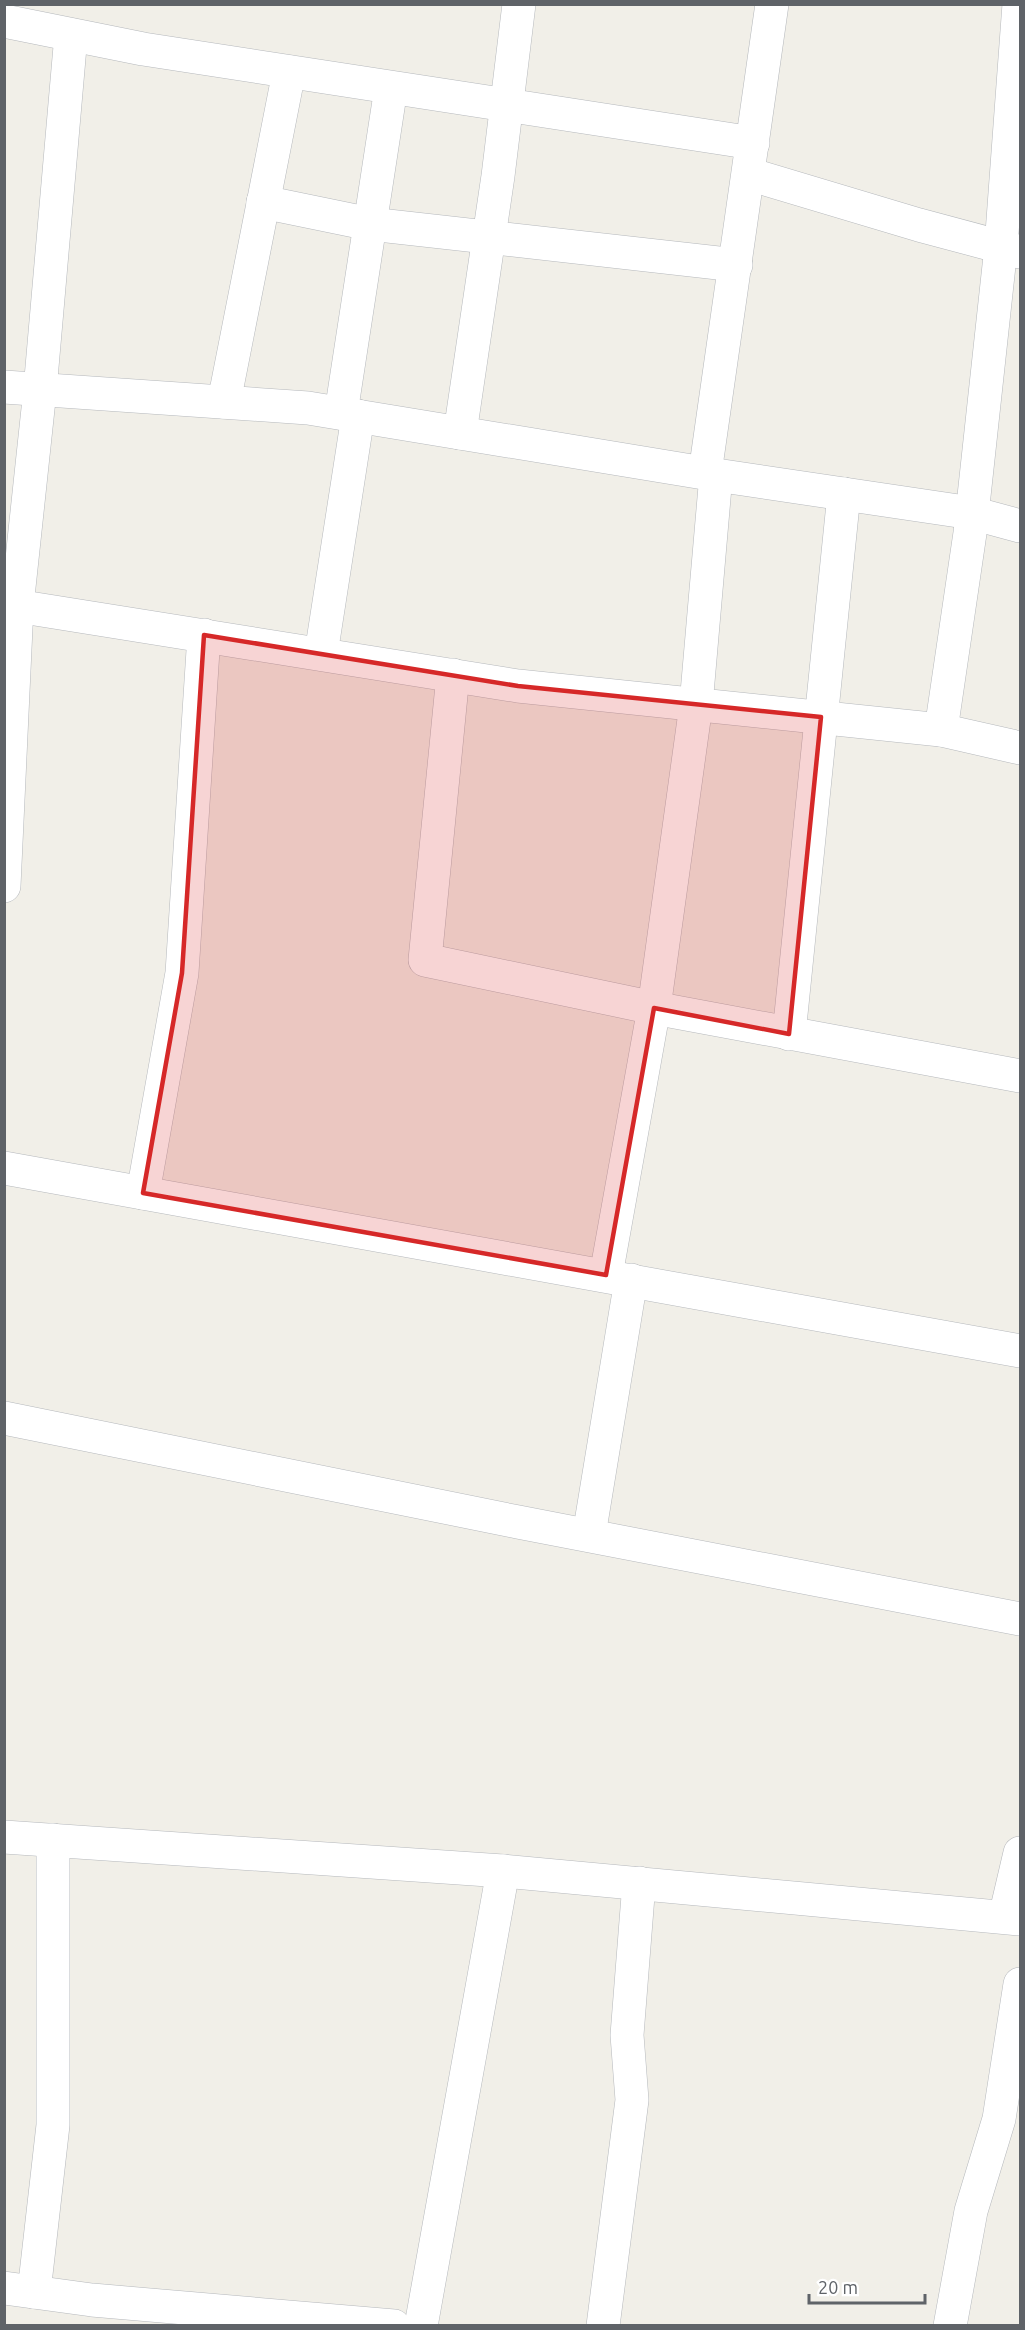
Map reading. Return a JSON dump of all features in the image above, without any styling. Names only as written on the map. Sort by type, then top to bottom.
[{"type":"street","points":[[460,433],[489,236],[519,4]]},
{"type":"street","points":[[589,1535],[618,1278],[696,705],[711,474],[736,265],[772,4]]},
{"type":"street","points":[[941,730],[1011,249],[1019,4]]},
{"type":"street","points":[[4,21],[143,49],[506,105],[751,158],[919,225],[1011,249]]},
{"type":"street","points":[[4,886],[11,605],[40,390],[71,35]]},
{"type":"street","points":[[224,402],[288,72]]},
{"type":"street","points":[[321,654],[370,224],[391,88]]},
{"type":"street","points":[[263,202],[370,224],[736,265]]},
{"type":"street","points":[[4,387],[308,408],[711,474],[972,513],[1020,526]]},
{"type":"street","points":[[789,1034],[844,494]]},
{"type":"street","points":[[11,605],[518,686],[941,730],[1020,748]]},
{"type":"street","points":[[143,1193],[182,973],[204,635]]},
{"type":"street","points":[[453,675],[425,960],[654,1008],[1020,1076]]},
{"type":"street","points":[[4,1168],[1020,1351]]},
{"type":"street","points":[[4,1418],[1020,1619]]},
{"type":"street","points":[[4,1838],[503,1871],[1013,1918],[1020,1853]]},
{"type":"street","points":[[53,1840],[53,2125],[19,2290],[92,2300],[394,2325]]},
{"type":"street","points":[[421,2325],[503,1871]]},
{"type":"street","points":[[603,2325],[632,2100],[627,2035],[639,1883]]},
{"type":"street","points":[[950,2325],[971,2211],[999,2119],[1020,1984]]},
{"type":"highlighted area","points":[[204,635],[518,686],[821,717],[789,1034],[654,1008],[606,1275],[143,1193],[182,973]]}]
